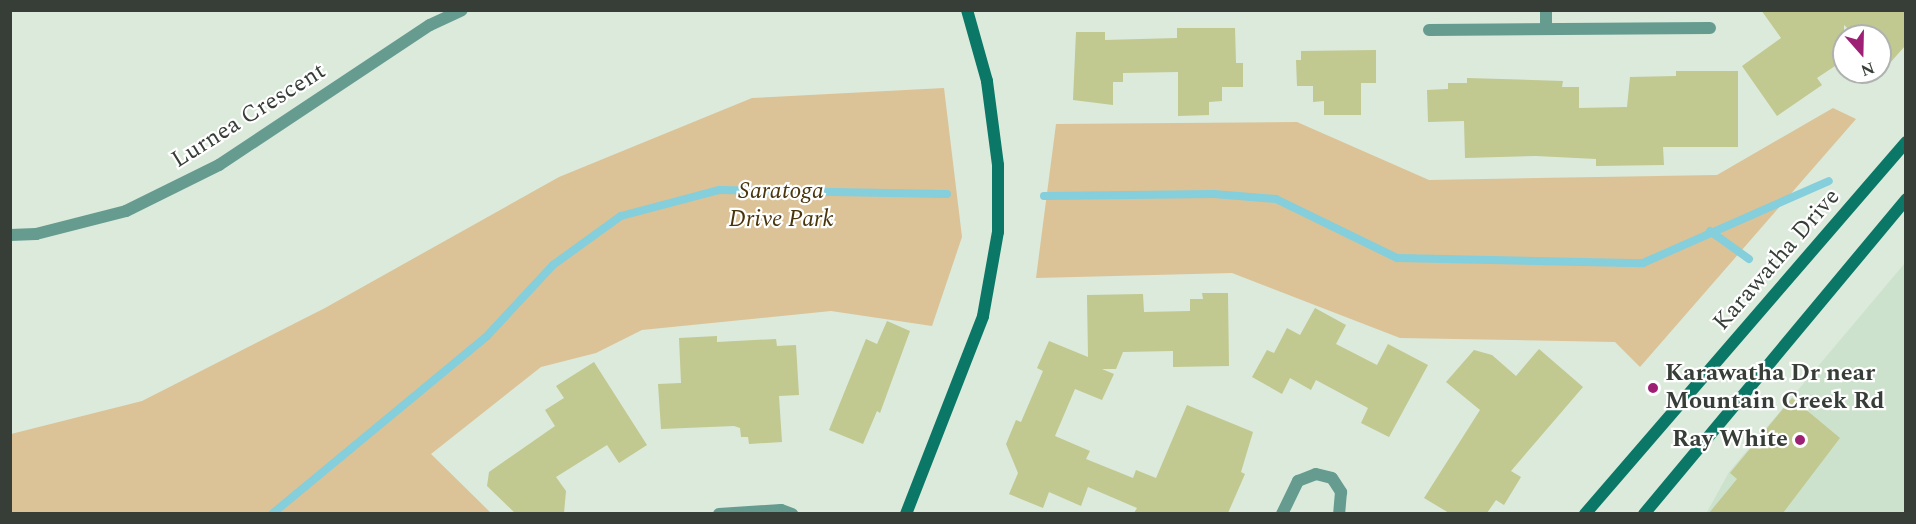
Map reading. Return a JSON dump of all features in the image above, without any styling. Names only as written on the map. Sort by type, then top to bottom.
[{"type":"main road","points":[[906,513],[983,316],[998,232],[998,165],[987,81],[967,10]]},
{"type":"main road","name":"Karawatha Drive","points":[[1585,513],[1905,142]]},
{"type":"main road","points":[[1644,513],[1905,199]]},
{"type":"street","name":"Lurnea Crescent","points":[[10,235],[36,234],[126,211],[209,170],[430,25],[462,10]]},
{"type":"street","points":[[1546,10],[1546,29]]},
{"type":"street","points":[[1429,30],[1710,28]]},
{"type":"street","points":[[1282,513],[1298,481],[1316,474],[1332,478],[1341,492],[1339,513]]},
{"type":"street","points":[[719,513],[781,510],[792,513]]},
{"type":"shaded area","points":[[1905,263],[1905,513],[1706,514],[1729,472]]},
{"type":"green space","name":"Saratoga Drive Park","points":[[944,88],[962,237],[932,326],[831,311],[642,330],[596,353],[541,367],[431,454],[491,513],[11,513],[11,434],[142,401],[325,308],[559,177],[752,98]]},
{"type":"green space","points":[[1833,108],[1856,119],[1640,367],[1615,342],[1400,338],[1232,273],[1036,278],[1056,124],[1297,122],[1429,180],[1717,175]]},
{"type":"building","points":[[1761,10],[1905,10],[1905,46],[1892,61],[1892,24],[1832,24],[1832,68],[1817,78],[1822,85],[1777,116],[1742,66],[1781,38]]},
{"type":"building","points":[[1177,28],[1235,28],[1236,63],[1243,63],[1243,87],[1222,87],[1222,101],[1209,102],[1209,115],[1178,116],[1178,72],[1123,73],[1123,82],[1113,82],[1113,105],[1073,100],[1076,32],[1105,32],[1105,40],[1177,38]]},
{"type":"building","points":[[1376,50],[1376,83],[1361,83],[1361,115],[1324,115],[1324,101],[1313,102],[1313,86],[1297,86],[1296,60],[1301,60],[1301,51]]},
{"type":"building","points":[[1676,71],[1738,71],[1738,147],[1663,147],[1664,165],[1596,166],[1596,159],[1536,156],[1465,158],[1464,121],[1428,122],[1427,90],[1448,89],[1448,83],[1467,83],[1467,78],[1563,81],[1562,87],[1579,87],[1579,108],[1627,107],[1630,77],[1676,76]]},
{"type":"building","points":[[1202,293],[1228,293],[1229,366],[1173,367],[1173,351],[1123,352],[1116,369],[1102,369],[1114,374],[1102,400],[1075,389],[1055,436],[1090,451],[1086,459],[1133,478],[1136,470],[1156,478],[1187,405],[1253,432],[1241,472],[1245,474],[1228,513],[1134,513],[1137,508],[1088,487],[1081,506],[1049,492],[1043,508],[1009,494],[1018,473],[1006,444],[1016,420],[1021,422],[1043,371],[1037,368],[1049,341],[1088,357],[1087,295],[1143,294],[1144,312],[1190,311],[1190,299],[1203,299]]},
{"type":"building","points":[[1315,308],[1346,325],[1336,344],[1377,365],[1388,344],[1428,365],[1389,437],[1361,423],[1368,408],[1316,380],[1311,390],[1290,378],[1282,394],[1252,377],[1267,350],[1274,353],[1287,328],[1300,335]]},
{"type":"building","points":[[887,321],[910,331],[880,413],[877,411],[863,444],[829,430],[866,339],[877,344]]},
{"type":"building","points":[[717,336],[717,342],[776,339],[777,346],[796,345],[799,395],[779,396],[782,442],[749,444],[748,437],[741,437],[740,428],[734,426],[661,429],[658,384],[681,383],[679,338]]},
{"type":"building","points":[[1539,349],[1583,387],[1511,471],[1521,477],[1504,505],[1496,500],[1487,513],[1449,513],[1424,498],[1480,410],[1446,382],[1474,350],[1492,355],[1516,376]]},
{"type":"building","points":[[594,362],[647,445],[619,463],[607,445],[556,477],[566,491],[564,513],[515,513],[487,486],[489,472],[555,426],[545,410],[564,398],[556,386]]},
{"type":"building","points":[[1792,398],[1840,438],[1783,513],[1709,513],[1737,479],[1730,473]]},
{"type":"waterway","points":[[1044,196],[1214,194],[1276,199],[1397,258],[1643,263],[1829,181]]},
{"type":"waterway","points":[[272,514],[487,336],[553,265],[621,216],[719,190],[947,194]]},
{"type":"waterway","points":[[1710,231],[1749,259]]},
{"type":"place","name":"Karawatha Dr near Mountain Creek Rd","points":[[1653,388]]},
{"type":"place","name":"Ray White","points":[[1800,440]]}]
